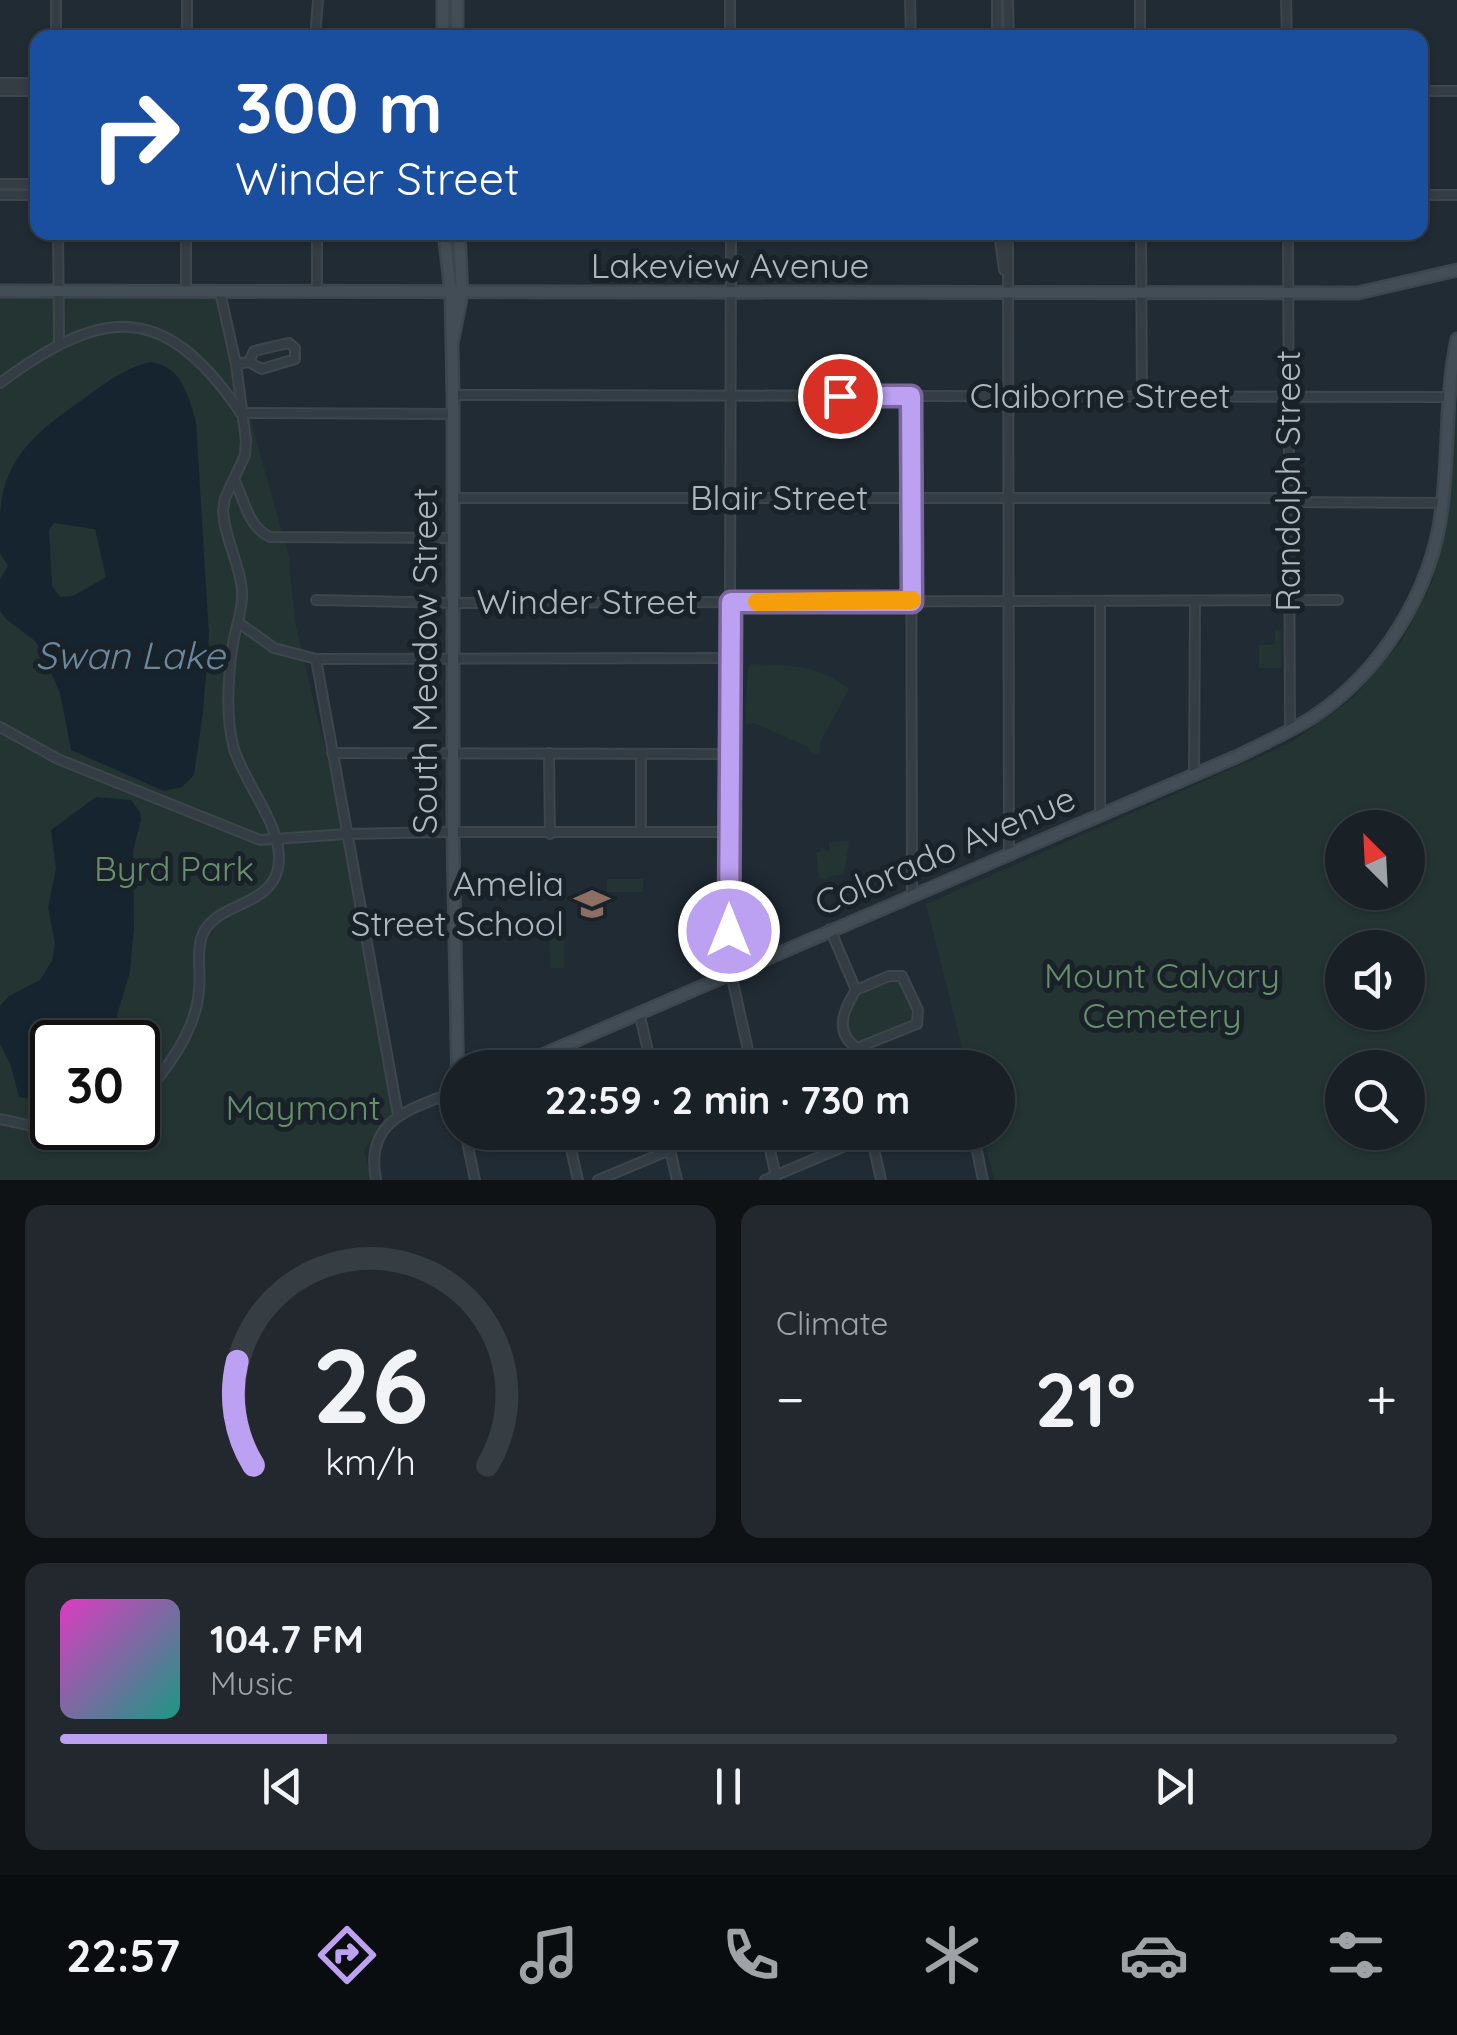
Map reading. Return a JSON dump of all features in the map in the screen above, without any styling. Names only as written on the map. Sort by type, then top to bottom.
[{"type":"street","points":[[56,0],[56,30]]},
{"type":"street","points":[[187,0],[187,30]]},
{"type":"street","points":[[316,30],[318,0]]},
{"type":"street","points":[[443,0],[443,30]]},
{"type":"street","points":[[457,0],[457,30]]},
{"type":"street","points":[[730,0],[730,30]]},
{"type":"street","points":[[910,0],[910,30]]},
{"type":"street","points":[[997,0],[997,30]]},
{"type":"street","points":[[1008,0],[1008,30]]},
{"type":"street","points":[[1140,0],[1140,30]]},
{"type":"street","points":[[1286,0],[1287,30]]},
{"type":"street","points":[[0,83],[30,83]]},
{"type":"street","points":[[0,92],[30,91]]},
{"type":"street","points":[[1428,92],[1457,91]]},
{"type":"street","points":[[0,184],[30,184]]},
{"type":"street","points":[[0,195],[30,195]]},
{"type":"street","points":[[1428,196],[1457,195]]},
{"type":"street","points":[[58,240],[59,342]]},
{"type":"street","points":[[186,240],[186,292]]},
{"type":"street","points":[[316,240],[317,292]]},
{"type":"street","name":"South Meadow Street","points":[[446,240],[456,294]]},
{"type":"street","name":"South Meadow Street","points":[[457,1050],[451,344],[458,326],[459,240]]},
{"type":"street","points":[[730,240],[731,972],[748,1050]]},
{"type":"street","points":[[1000,240],[1008,289]]},
{"type":"street","points":[[1008,240],[1012,731],[1009,854]]},
{"type":"street","points":[[1141,240],[1142,396]]},
{"type":"street","name":"Randolph Street","points":[[1288,240],[1290,730]]},
{"type":"street","name":"Lakeview Avenue","points":[[0,292],[731,294],[1008,289],[1142,294],[1358,293],[1457,270]]},
{"type":"street","points":[[160,1076],[187,1032],[200,994],[202,934],[218,917],[253,900],[267,888],[279,867],[278,839],[233,746],[228,682],[242,593],[223,521],[224,498],[245,455],[245,430],[220,292]]},
{"type":"street","points":[[0,383],[59,342],[117,326],[154,332],[185,348],[202,362],[240,413]]},
{"type":"street","name":"Colorado Avenue","points":[[553,1050],[1194,776],[1290,730],[1352,686],[1396,633],[1427,570],[1443,504],[1447,397],[1457,339]]},
{"type":"street","points":[[236,364],[249,362],[262,369],[291,362],[295,360],[295,348],[288,343],[254,351],[249,362]]},
{"type":"street","name":"Claiborne Street","points":[[453,396],[1447,397]]},
{"type":"street","points":[[911,396],[912,895]]},
{"type":"street","points":[[240,413],[452,414]]},
{"type":"street","points":[[234,479],[252,521],[261,533],[270,536],[452,538]]},
{"type":"street","name":"Blair Street","points":[[452,498],[1009,498],[1443,504]]},
{"type":"street","name":"Winder Street","points":[[316,600],[1338,600]]},
{"type":"street","points":[[1100,602],[1100,815]]},
{"type":"street","points":[[1194,776],[1195,602]]},
{"type":"street","points":[[239,624],[274,648],[316,659],[731,658]]},
{"type":"street","points":[[316,659],[398,1115]]},
{"type":"street","points":[[0,727],[38,750],[260,840],[347,834],[729,832]]},
{"type":"street","points":[[332,753],[729,754]]},
{"type":"street","points":[[548,753],[550,834]]},
{"type":"street","points":[[641,754],[641,832]]},
{"type":"street","points":[[830,929],[856,990]]},
{"type":"street","points":[[889,976],[902,976],[918,1010],[917,1024],[857,1048],[844,1030],[842,1013],[856,990],[889,976]]},
{"type":"street","points":[[639,1012],[648,1050]]},
{"type":"street","points":[[376,1180],[376,1145],[383,1130],[398,1115],[440,1099]]},
{"type":"street","points":[[0,1119],[30,1125]]},
{"type":"street","points":[[469,1150],[476,1180]]},
{"type":"street","points":[[571,1150],[578,1180]]},
{"type":"street","points":[[598,1180],[670,1150],[677,1180]]},
{"type":"street","points":[[770,1150],[776,1178]]},
{"type":"street","points":[[764,1180],[838,1150]]},
{"type":"street","points":[[876,1150],[881,1180]]},
{"type":"street","points":[[977,1150],[983,1180]]},
{"type":"green space","name":"Byrd Park","points":[[216,296],[289,557],[295,622],[345,833],[396,1107],[364,1150],[371,1180],[0,1180],[0,297]]},
{"type":"green space","name":"Mount Calvary Cemetery","points":[[1457,406],[1457,1180],[994,1180],[987,1150],[1015,1150],[1015,1050],[963,1050],[926,904],[1290,743],[1352,699],[1403,639],[1432,582],[1447,527]]},
{"type":"green space","points":[[1275,630],[1281,630],[1281,668],[1259,668],[1259,645],[1275,644]]},
{"type":"green space","points":[[751,664],[814,670],[849,689],[820,743],[820,752],[814,755],[808,747],[754,723],[745,725]]},
{"type":"green space","points":[[849,841],[844,874],[826,880],[819,878],[816,853],[821,847],[829,852],[829,842]]},
{"type":"green space","points":[[607,879],[643,879],[643,892],[607,892]]},
{"type":"green space","points":[[557,932],[564,938],[564,968],[550,968],[549,933]]},
{"type":"green space","points":[[893,979],[900,982],[914,1019],[856,1042],[847,1031],[847,1011],[862,995]]},
{"type":"water","name":"Swan Lake","points":[[141,365],[161,365],[177,376],[196,422],[209,636],[194,775],[182,787],[164,791],[71,750],[60,693],[43,654],[35,641],[0,611],[0,579],[8,566],[0,553],[2,500],[14,465],[49,424],[123,372]],"holes":[[[54,523],[95,529],[106,577],[73,596],[60,597],[52,586],[49,530]]]},
{"type":"water","points":[[96,797],[131,800],[140,812],[133,851],[130,972],[117,1020],[30,1020],[30,1099],[19,1097],[0,1044],[0,1006],[9,996],[40,980],[52,961],[55,944],[48,907],[56,869],[51,830]]},
{"type":"slow traffic","points":[[757,602],[912,600]]},
{"type":"place","name":"Amelia Street School","points":[[592,904]]},
{"type":"route","points":[[729,931],[731,602],[912,602],[911,396],[840,396]]},
{"type":"park label","name":"Maymont","points":[[303,1108]]}]
